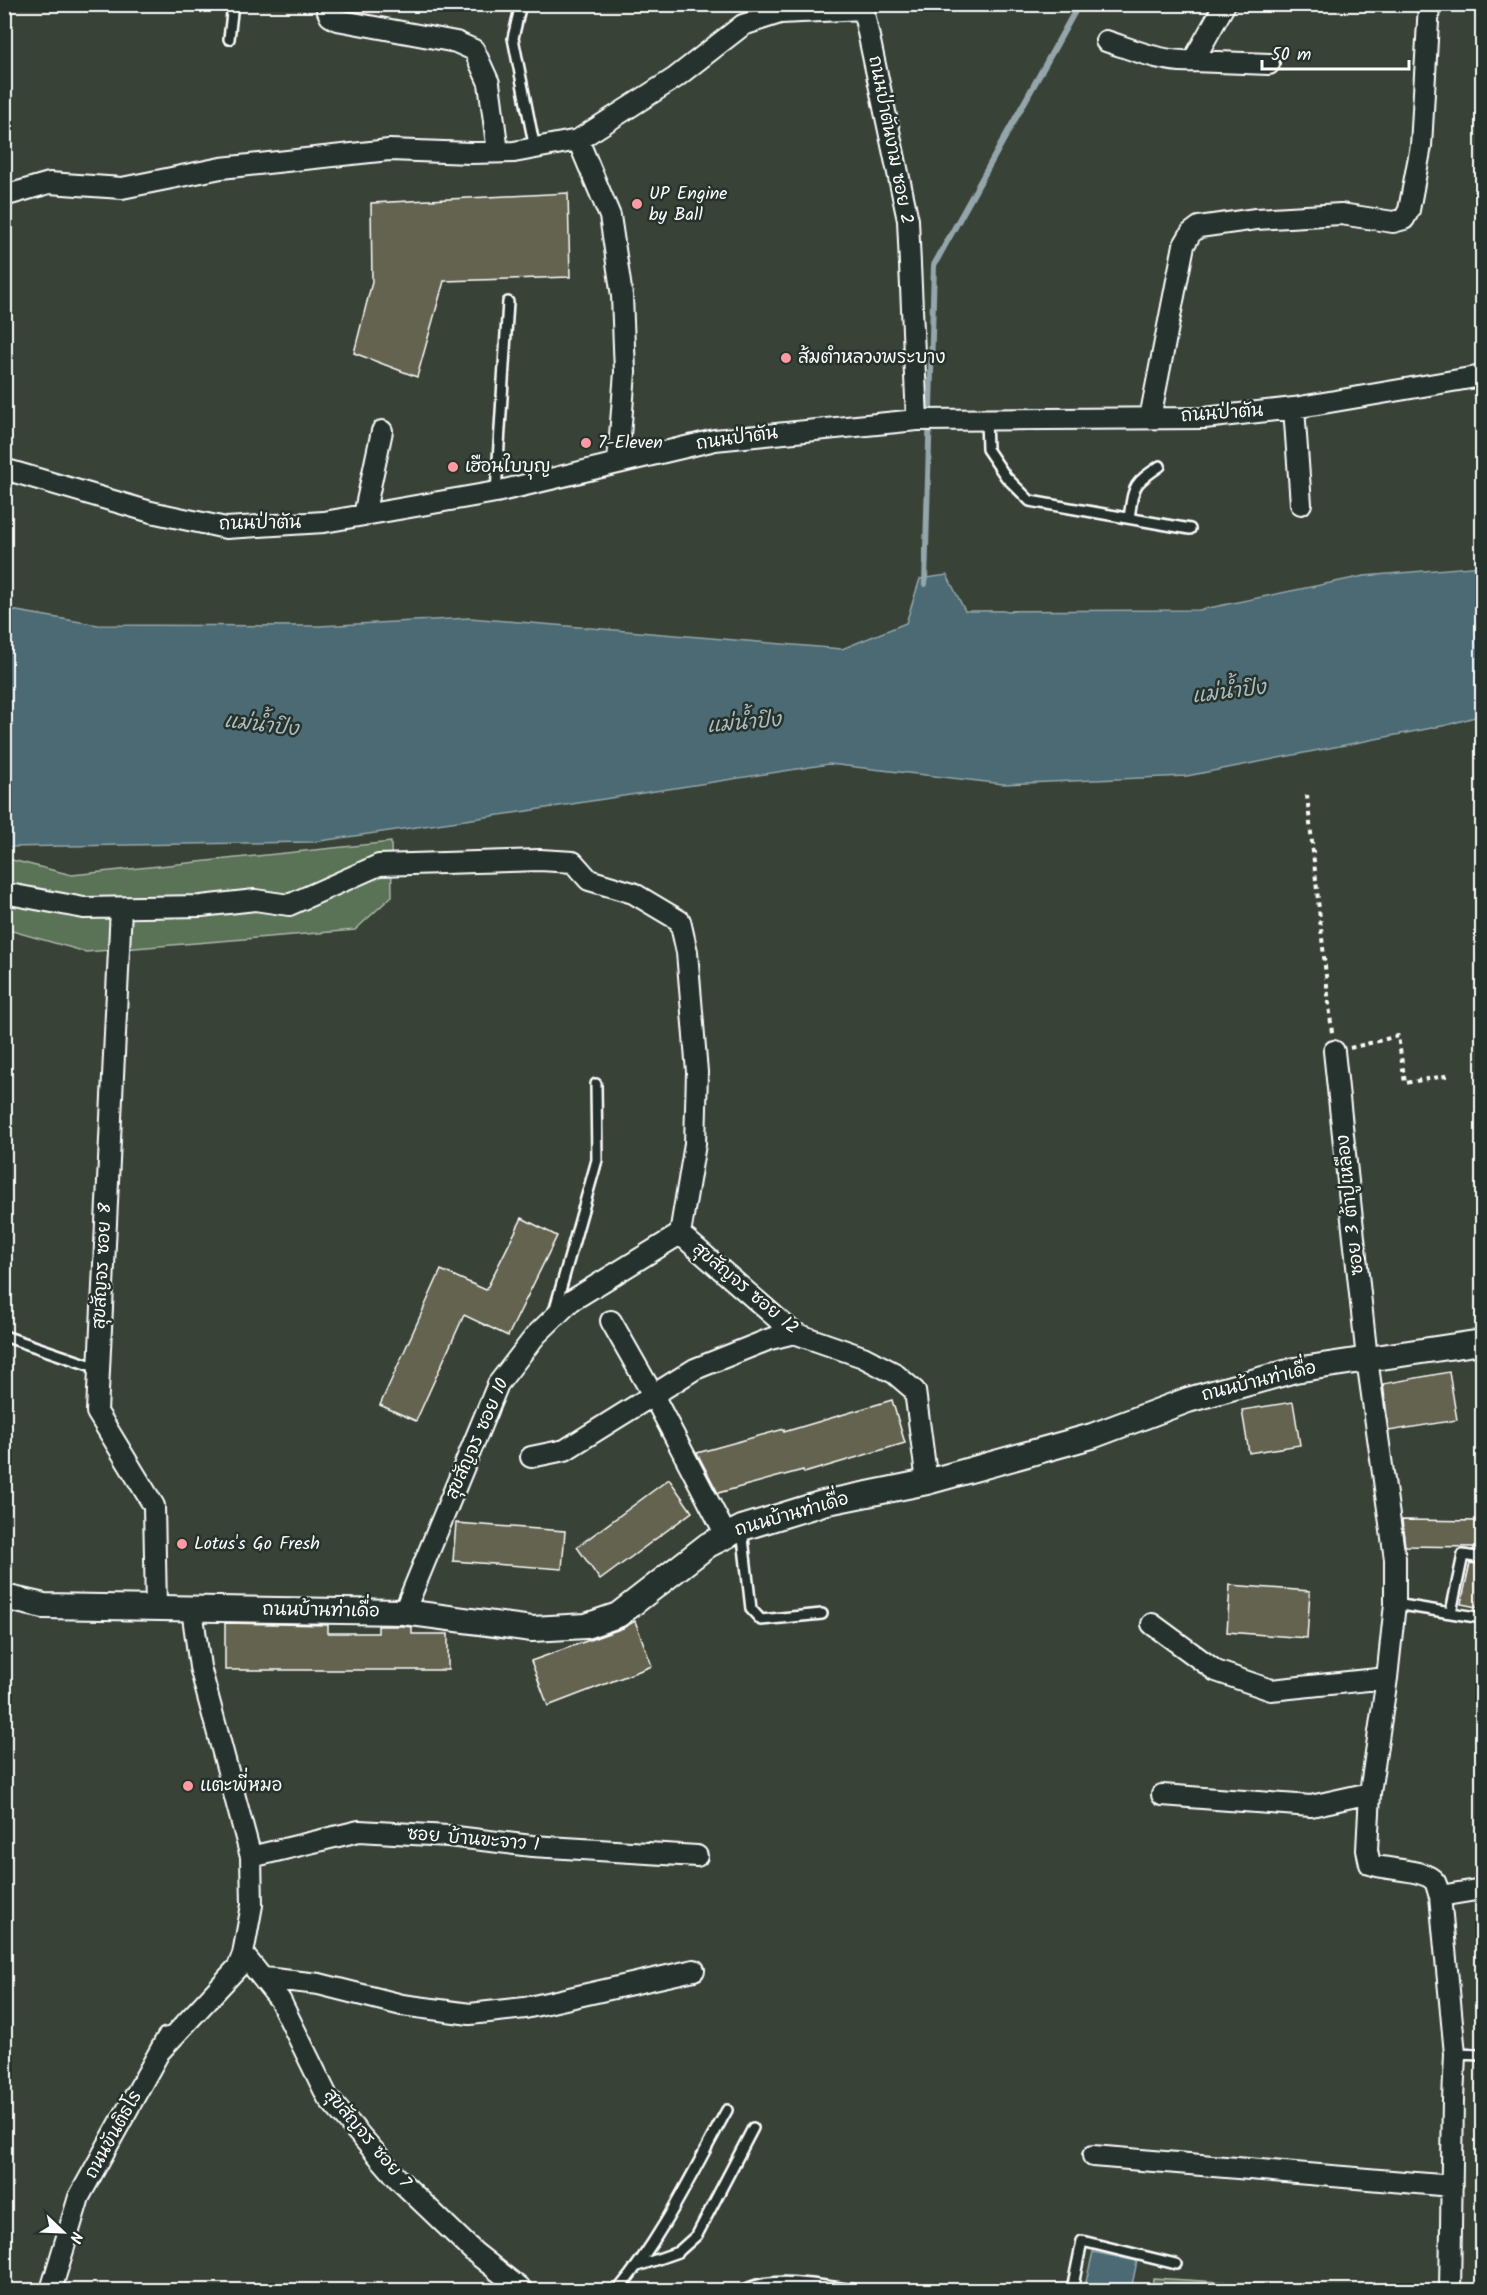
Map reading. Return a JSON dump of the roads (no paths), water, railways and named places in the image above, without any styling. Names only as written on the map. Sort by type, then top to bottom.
[{"type":"street","points":[[328,4],[327,9],[330,16],[337,20],[456,42],[474,50],[489,83],[498,152]]},
{"type":"street","points":[[1193,61],[1225,4]]},
{"type":"street","points":[[1150,418],[1184,245],[1191,232],[1199,227],[1256,219],[1341,214],[1394,222],[1404,219],[1409,210],[1421,146],[1428,4]]},
{"type":"street","points":[[4,196],[49,183],[122,188],[221,168],[389,150],[498,152],[535,149],[578,140],[675,78],[743,25],[781,9],[862,7]]},
{"type":"street","name":"ถนนป่าตันงาม ซอย 2","points":[[862,7],[908,220],[917,420]]},
{"type":"street","points":[[1106,41],[1163,59],[1269,64]]},
{"type":"street","points":[[578,140],[610,216],[622,296],[625,372],[618,461]]},
{"type":"street","name":"ถนนป่าตัน","points":[[4,469],[151,512],[226,528],[324,522],[496,492],[618,461],[715,440],[917,420],[1204,418],[1294,408],[1482,376]]},
{"type":"street","points":[[1294,408],[1301,504]]},
{"type":"street","points":[[364,515],[382,431]]},
{"type":"street","name":"สุขสัญจร ซอย 12","points":[[121,908],[201,906],[255,900],[289,905],[378,865],[540,860],[573,861],[589,880],[633,893],[680,921],[687,952],[697,1072],[695,1144],[680,1234],[794,1333],[863,1357],[894,1373],[915,1391],[927,1482]]},
{"type":"street","points":[[4,893],[84,909],[121,908]]},
{"type":"street","name":"สุขสัญจร ซอย 8","points":[[121,908],[97,1412],[154,1506],[156,1608]]},
{"type":"street","name":"ซอย 3 ต้าปูเหลือง","points":[[1335,1051],[1367,1359],[1395,1559],[1395,1604],[1370,1793],[1367,1850],[1370,1864],[1382,1869],[1425,1873],[1436,1883],[1440,1896]]},
{"type":"street","name":"สุขสัญจร ซอย 10","points":[[404,1612],[498,1384],[537,1335],[571,1300],[680,1234]]},
{"type":"street","points":[[610,1321],[734,1531]]},
{"type":"street","points":[[531,1457],[565,1450],[695,1369],[770,1339],[794,1333]]},
{"type":"street","name":"ถนนบ้านท่าเดื่อ","points":[[4,1597],[44,1606],[404,1612],[532,1629],[586,1626],[618,1615],[708,1545],[734,1531],[823,1503],[927,1482],[1092,1436],[1188,1400],[1295,1370],[1482,1342]]},
{"type":"street","points":[[192,1609],[200,1667],[251,1857],[252,1905],[243,1954]]},
{"type":"street","points":[[1152,1624],[1216,1671],[1271,1690],[1387,1678]]},
{"type":"street","points":[[1162,1795],[1311,1806],[1370,1793]]},
{"type":"street","name":"ซอย บ้านขะจาว 1","points":[[251,1857],[359,1831],[448,1836],[532,1846],[697,1856]]},
{"type":"street","points":[[1450,2290],[1455,2054],[1440,1896],[1482,1889]]},
{"type":"street","name":"สุขสัญจร ซอย 7","points":[[243,1954],[280,2000],[328,2098],[399,2180],[474,2252],[522,2290]]},
{"type":"street","name":"ถนนขันติธโร","points":[[51,2290],[80,2197],[172,2027],[231,1958],[243,1954]]},
{"type":"street","points":[[264,1978],[319,1984],[402,2005],[470,2014],[525,2008],[694,1970]]},
{"type":"street","points":[[1093,2156],[1452,2186]]},
{"type":"lane","points":[[229,39],[233,4]]},
{"type":"lane","points":[[521,4],[513,38],[535,149]]},
{"type":"lane","points":[[496,492],[508,302]]},
{"type":"lane","points":[[986,419],[987,449],[1006,477],[1030,501],[1190,529]]},
{"type":"lane","points":[[1129,518],[1138,481],[1160,466]]},
{"type":"lane","points":[[551,1320],[597,1160],[596,1084]]},
{"type":"lane","points":[[4,1336],[98,1368]]},
{"type":"lane","points":[[734,1531],[751,1609],[761,1620],[822,1614]]},
{"type":"lane","points":[[1451,1612],[1463,1555],[1482,1558]]},
{"type":"lane","points":[[1395,1604],[1482,1618]]},
{"type":"lane","points":[[1455,2054],[1482,2055]]},
{"type":"lane","points":[[618,2290],[638,2266],[659,2232],[727,2110]]},
{"type":"lane","points":[[638,2266],[678,2252],[697,2235],[753,2128]]},
{"type":"lane","points":[[1072,2290],[1082,2241],[1176,2264]]},
{"type":"lane","points":[[745,2290],[754,2285],[807,2283],[854,2290]]},
{"type":"water","name":"แม่น้ำปิง","points":[[1482,566],[1482,715],[1447,725],[1187,776],[1004,784],[829,764],[313,842],[5,847],[5,609],[98,625],[319,626],[470,618],[842,649],[906,623],[920,579],[947,575],[965,611],[1199,610],[1364,576]]},
{"type":"water","points":[[1093,2252],[1137,2261],[1131,2290],[1084,2290]]},
{"type":"waterway","points":[[925,584],[934,265],[1079,4]]},
{"type":"place","name":"UP Engine by Ball","points":[[637,204]]},
{"type":"place","name":"ส้มตำหลวงพระบาง","points":[[786,358]]},
{"type":"place","name":"7-Eleven","points":[[586,443]]},
{"type":"place","name":"เฮือนใบบุญ","points":[[453,467]]},
{"type":"place","name":"Lotus's Go Fresh","points":[[182,1544]]},
{"type":"place","name":"แตะพี่หมอ","points":[[188,1786]]}]
